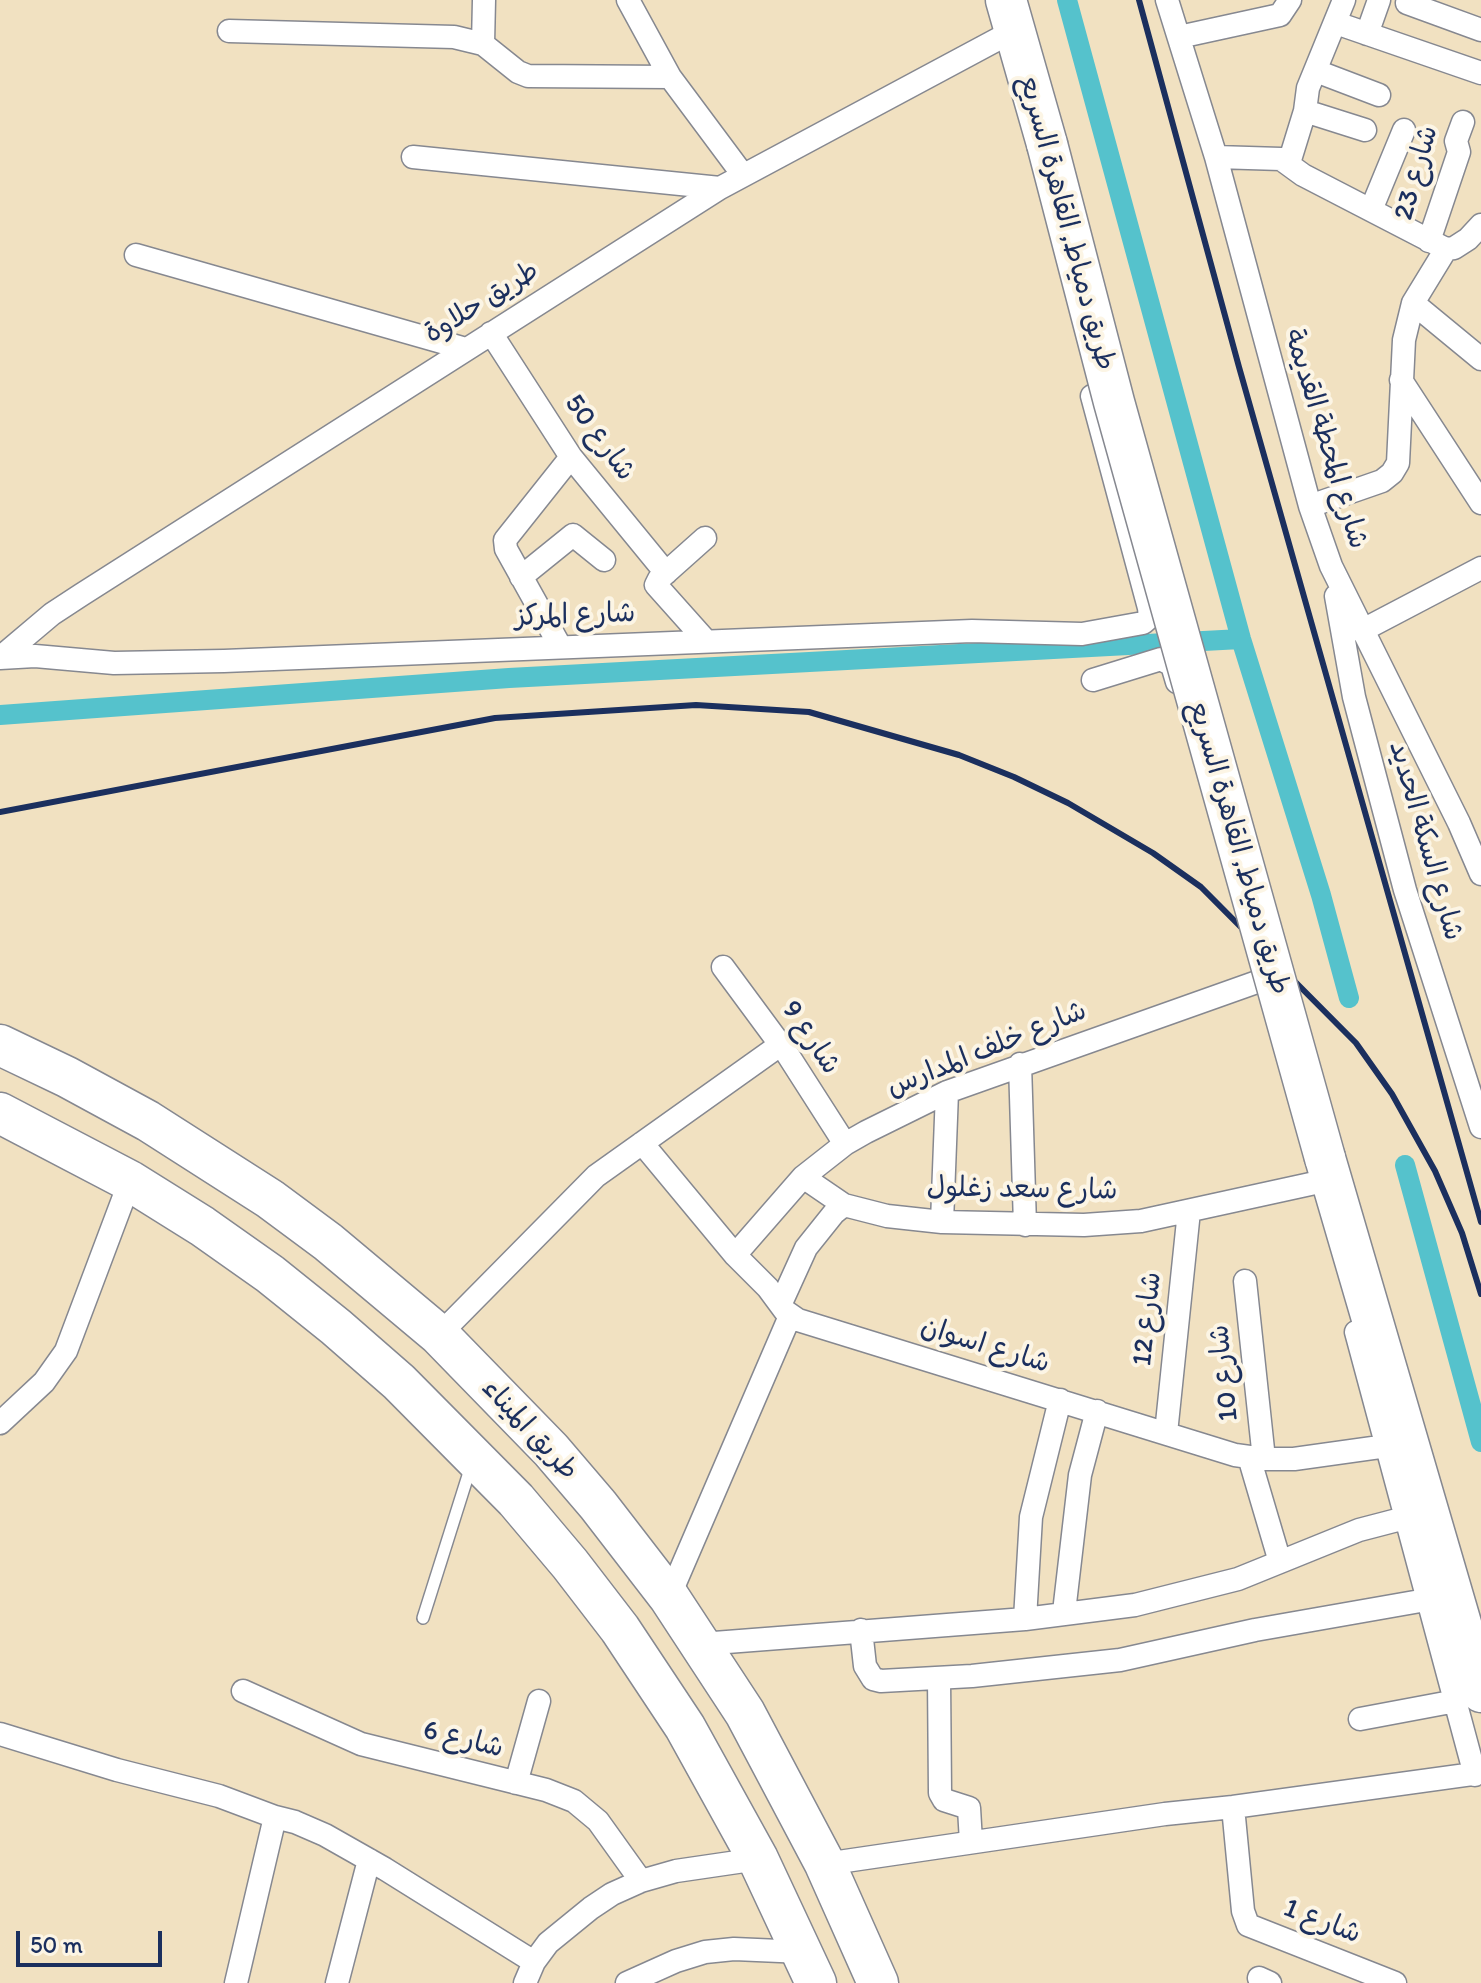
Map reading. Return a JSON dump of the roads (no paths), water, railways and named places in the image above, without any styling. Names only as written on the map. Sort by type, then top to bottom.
[{"type":"highway","name":"طريق دمياط, القاهرة السريع","points":[[1012,17],[1058,141],[1206,648],[1329,1164],[1468,1696]]},
{"type":"highway","name":"طريق الميناء","points":[[0,1045],[148,1121],[222,1167],[328,1242],[439,1335],[551,1450],[669,1597],[766,1748],[825,1864],[878,1983]]},
{"type":"highway","name":"طريق الميناء","points":[[0,1113],[130,1181],[270,1274],[399,1382],[476,1458],[570,1564],[620,1629],[685,1727],[758,1859],[809,1968]]},
{"type":"highway","name":"طريق دمياط, القاهرة السريع","points":[[1329,1164],[1481,1612]]},
{"type":"street","points":[[483,44],[484,0]]},
{"type":"street","points":[[628,0],[670,77],[743,175]]},
{"type":"street","name":"شارع المحطة القديمة","points":[[1167,0],[1216,157],[1310,506],[1331,566],[1453,810],[1481,874]]},
{"type":"street","points":[[1179,37],[1280,15],[1290,0]]},
{"type":"street","points":[[1289,163],[1305,111],[1308,88],[1344,0]]},
{"type":"street","points":[[1367,34],[1379,0]]},
{"type":"street","points":[[1407,3],[1481,30]]},
{"type":"street","name":"طريق حلاوة","points":[[0,658],[52,614],[491,333],[720,188],[1012,17]]},
{"type":"street","name":"شارع المركز","points":[[0,658],[46,657],[114,663],[224,661],[972,631],[1082,634],[1143,623],[1150,617],[1012,17]]},
{"type":"street","points":[[1336,23],[1481,73]]},
{"type":"street","points":[[229,31],[454,37],[483,44],[518,72],[528,76],[670,77]]},
{"type":"street","points":[[1316,71],[1379,95]]},
{"type":"street","points":[[1305,111],[1365,130]]},
{"type":"street","name":"شارع 23","points":[[1437,245],[1459,152],[1456,141],[1463,122]]},
{"type":"street","points":[[1371,210],[1404,130]]},
{"type":"street","points":[[413,157],[720,188]]},
{"type":"street","points":[[1216,157],[1274,158],[1289,163],[1303,175],[1437,245],[1454,248],[1481,225]]},
{"type":"street","points":[[1310,506],[1382,481],[1392,473],[1400,453],[1400,379],[1404,340],[1413,303],[1437,245]]},
{"type":"street","points":[[136,255],[466,349]]},
{"type":"street","points":[[1413,303],[1481,359]]},
{"type":"street","name":"شارع 50","points":[[491,333],[571,457],[666,573]]},
{"type":"street","points":[[1400,379],[1481,503]]},
{"type":"street","points":[[560,646],[506,549],[505,540],[571,457]]},
{"type":"street","points":[[521,577],[573,535],[604,560]]},
{"type":"street","points":[[705,538],[657,581],[657,588],[706,641]]},
{"type":"street","name":"شارع السكة الحديد","points":[[1331,566],[1354,697],[1405,890],[1481,1127]]},
{"type":"street","points":[[1361,631],[1481,568]]},
{"type":"street","points":[[825,1864],[1165,1814],[1478,1774],[1468,1696],[1426,1600],[1387,1446],[1329,1164],[1257,982],[1172,665],[1165,659],[1157,659],[1093,680]]},
{"type":"street","name":"شارع 9","points":[[723,967],[780,1045],[845,1144]]},
{"type":"street","name":"شارع خلف المدارس","points":[[735,1255],[803,1177],[845,1144],[947,1092],[1257,982]]},
{"type":"street","points":[[439,1335],[596,1176],[780,1045]]},
{"type":"street","points":[[1020,1064],[1025,1225]]},
{"type":"street","points":[[942,1222],[947,1092]]},
{"type":"street","name":"شارع اسوان","points":[[642,1143],[735,1255],[785,1309],[808,1324],[1257,1458],[1309,1458],[1387,1446]]},
{"type":"street","name":"شارع سعد زغلول","points":[[803,1177],[844,1205],[887,1216],[942,1222],[1025,1225],[1113,1223],[1189,1211],[1329,1164]]},
{"type":"street","points":[[0,1423],[44,1382],[66,1351],[130,1181]]},
{"type":"street","points":[[669,1597],[785,1309],[800,1258],[813,1238],[844,1205]]},
{"type":"street","name":"شارع 12","points":[[1166,1433],[1189,1211]]},
{"type":"street","name":"شارع 10","points":[[1245,1281],[1257,1458],[1280,1562]]},
{"type":"street","points":[[1025,1619],[1031,1517],[1060,1400]]},
{"type":"street","points":[[1064,1612],[1080,1475],[1097,1411]]},
{"type":"street","points":[[701,1644],[1025,1619],[1135,1605],[1238,1579],[1359,1530],[1405,1518]]},
{"type":"street","points":[[861,1630],[865,1666],[873,1679],[939,1678],[1120,1660],[1255,1630],[1426,1600]]},
{"type":"street","points":[[939,1678],[940,1793],[944,1800],[969,1808],[971,1842]]},
{"type":"street","name":"شارع 6","points":[[243,1691],[361,1744],[560,1795],[587,1810],[598,1821],[641,1881]]},
{"type":"street","points":[[1360,1719],[1468,1696]]},
{"type":"street","points":[[516,1783],[539,1701]]},
{"type":"street","points":[[0,1734],[117,1770],[219,1796],[307,1826],[369,1860],[534,1962]]},
{"type":"street","name":"شارع 1","points":[[1233,1807],[1243,1911],[1248,1925],[1395,1983]]},
{"type":"street","points":[[236,1983],[275,1817]]},
{"type":"street","points":[[525,1983],[534,1962],[556,1935],[591,1908],[641,1881],[676,1871],[758,1859]]},
{"type":"street","points":[[337,1983],[369,1860]]},
{"type":"street","points":[[627,1983],[665,1965],[705,1952],[749,1949],[809,1968]]},
{"type":"lane","points":[[423,1618],[465,1481],[476,1458]]},
{"type":"waterway","points":[[1067,0],[1241,639],[1321,895],[1349,998]]},
{"type":"waterway","points":[[0,715],[509,678],[1241,639]]},
{"type":"waterway","points":[[1405,1165],[1481,1442]]},
{"type":"railway","points":[[1139,0],[1239,367],[1481,1222]]},
{"type":"railway","points":[[0,812],[495,718],[696,705],[809,712],[959,755],[1068,803],[1153,853],[1201,887],[1356,1043],[1392,1094],[1435,1171],[1462,1233],[1481,1294]]}]
